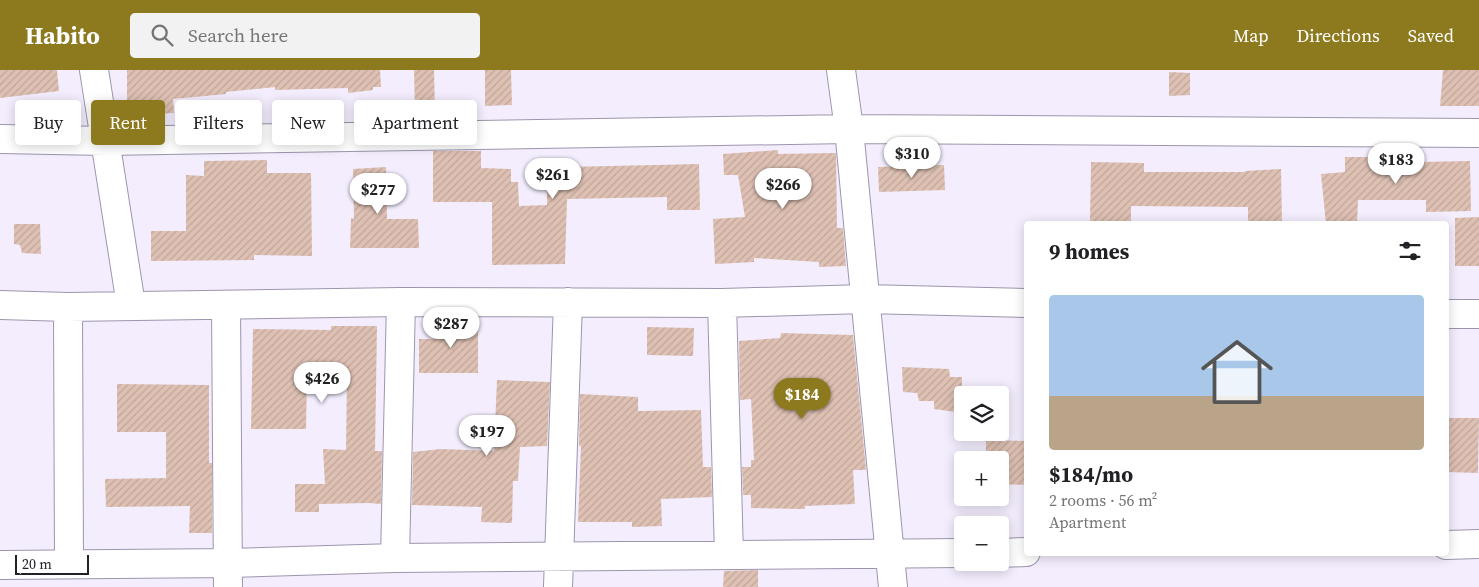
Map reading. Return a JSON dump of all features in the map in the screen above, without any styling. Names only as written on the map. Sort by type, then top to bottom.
[{"type":"street","points":[[94,70],[98,100]]},
{"type":"street","points":[[840,70],[849,128],[893,587]]},
{"type":"street","points":[[165,140],[849,128],[1479,133]]},
{"type":"street","points":[[0,139],[91,141]]},
{"type":"street","points":[[105,145],[131,305]]},
{"type":"street","points":[[0,305],[68,307],[401,302],[722,303],[865,298],[1024,303]]},
{"type":"street","points":[[395,558],[401,302]]},
{"type":"street","points":[[558,587],[568,302]]},
{"type":"street","points":[[722,303],[729,555]]},
{"type":"street","points":[[226,305],[228,575]]},
{"type":"street","points":[[68,307],[69,564]]},
{"type":"street","points":[[1449,314],[1479,314]]},
{"type":"street","points":[[1449,545],[1479,544]]},
{"type":"street","points":[[1009,553],[1024,552]]},
{"type":"street","points":[[0,565],[69,564],[228,575],[395,558],[954,554]]},
{"type":"building","points":[[0,70],[57,70],[59,91],[0,98]]},
{"type":"building","points":[[127,70],[380,70],[381,87],[373,87],[373,90],[348,93],[348,88],[275,90],[275,87],[226,92],[226,94],[173,99],[174,113],[165,113],[165,100],[127,100]]},
{"type":"building","points":[[414,70],[434,70],[435,100],[415,100]]},
{"type":"building","points":[[485,70],[511,70],[512,105],[485,106]]},
{"type":"building","points":[[1443,70],[1479,70],[1479,106],[1440,106]]},
{"type":"building","points":[[1169,72],[1190,73],[1190,95],[1169,96]]},
{"type":"building","points":[[778,150],[778,154],[836,153],[837,228],[843,228],[846,266],[819,267],[819,262],[754,258],[754,262],[715,264],[713,219],[745,217],[738,175],[724,175],[723,154]]},
{"type":"building","points":[[433,151],[481,151],[481,168],[511,169],[511,182],[518,182],[519,206],[547,205],[547,182],[566,182],[566,167],[699,164],[700,210],[667,210],[667,197],[567,199],[565,264],[492,265],[492,202],[433,202]]},
{"type":"building","points":[[1375,154],[1420,154],[1420,162],[1470,161],[1471,211],[1426,212],[1426,200],[1358,200],[1357,221],[1326,221],[1321,174],[1345,172],[1345,157],[1375,157]]},
{"type":"building","points":[[267,160],[267,173],[311,173],[312,256],[254,255],[254,260],[151,261],[151,231],[186,231],[186,175],[204,176],[204,161]]},
{"type":"building","points":[[1091,162],[1144,163],[1144,172],[1245,172],[1281,169],[1282,221],[1248,221],[1248,207],[1131,206],[1131,221],[1090,221]]},
{"type":"building","points":[[944,165],[945,190],[879,192],[878,167]]},
{"type":"building","points":[[386,167],[387,219],[418,219],[419,248],[350,248],[351,218],[354,219],[353,169]]},
{"type":"building","points":[[1479,217],[1479,266],[1455,266],[1455,218]]},
{"type":"building","points":[[14,224],[40,224],[41,254],[22,253],[20,245],[14,244]]},
{"type":"building","points":[[437,322],[478,322],[478,373],[419,373],[419,339],[437,339]]},
{"type":"building","points":[[331,326],[377,326],[375,451],[382,451],[381,504],[319,504],[319,512],[295,512],[295,484],[325,484],[323,449],[346,450],[347,375],[307,375],[306,429],[251,429],[253,329],[331,330]]},
{"type":"building","points":[[647,327],[694,328],[693,356],[647,355]]},
{"type":"building","points":[[781,333],[853,335],[866,470],[853,470],[855,504],[805,506],[805,509],[751,508],[751,495],[743,495],[742,467],[751,467],[751,460],[754,460],[751,399],[740,400],[739,341],[780,338]]},
{"type":"building","points":[[902,367],[949,369],[950,377],[962,377],[962,386],[954,386],[954,412],[934,409],[934,401],[919,401],[917,393],[903,392]]},
{"type":"building","points":[[497,380],[550,382],[547,446],[520,447],[518,481],[513,481],[512,523],[481,522],[482,507],[412,505],[413,452],[441,449],[494,451]]},
{"type":"building","points":[[117,384],[209,385],[209,463],[212,463],[212,533],[189,533],[190,506],[106,507],[105,479],[166,478],[166,432],[117,432]]},
{"type":"building","points":[[580,394],[638,397],[638,411],[701,410],[703,467],[711,467],[712,497],[661,499],[662,526],[632,527],[632,522],[578,522],[581,446],[579,446]]},
{"type":"building","points":[[1449,418],[1479,418],[1478,473],[1449,472]]},
{"type":"building","points":[[986,441],[1024,441],[1024,485],[1009,484],[1009,451],[986,451]]},
{"type":"building","points":[[758,570],[758,587],[723,587],[724,571]]}]
